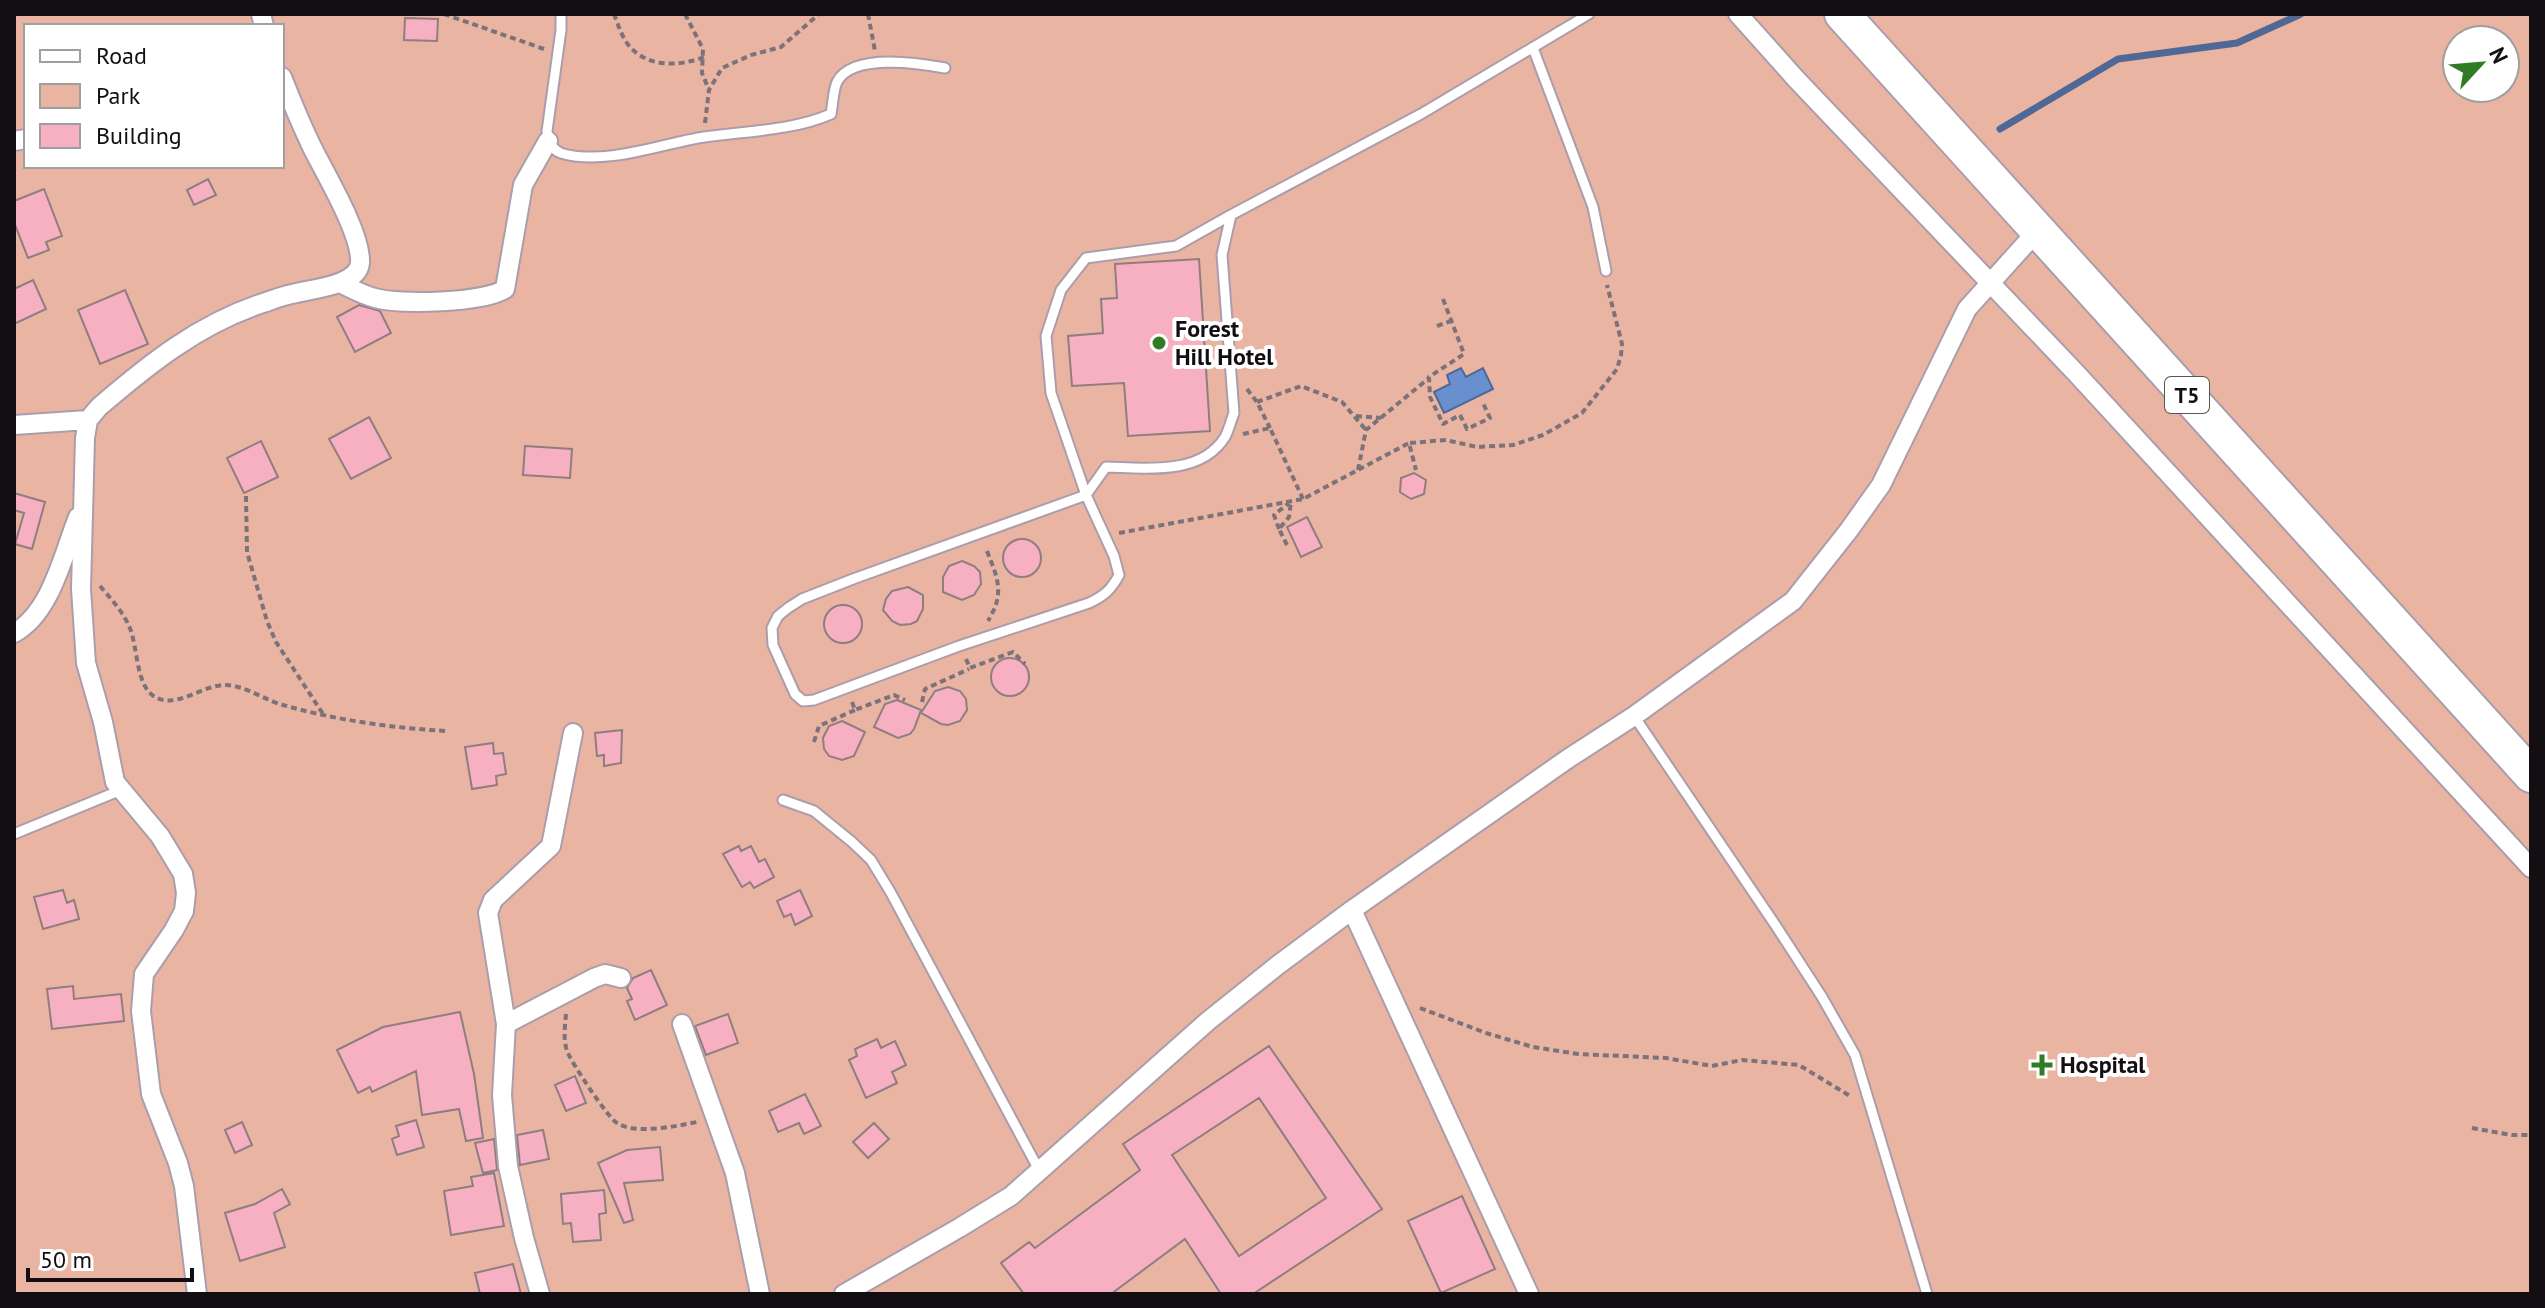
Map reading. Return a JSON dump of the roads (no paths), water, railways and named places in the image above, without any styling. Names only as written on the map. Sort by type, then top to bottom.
[{"type":"highway","name":"T5","points":[[1842,14],[2531,775]]},
{"type":"street","points":[[1738,14],[2076,373],[2531,868]]},
{"type":"street","points":[[197,1294],[184,1186],[151,1094],[141,1011],[144,974],[184,911],[186,893],[183,874],[160,836],[121,790],[112,774],[103,722],[86,663],[81,603],[85,438],[88,420],[127,383],[207,326],[239,311],[291,294],[340,283],[356,273],[360,265],[358,248],[284,82]]},
{"type":"street","points":[[340,283],[373,298],[388,301],[474,299],[495,295],[505,289],[523,185],[548,141]]},
{"type":"street","points":[[844,1294],[998,1204],[1208,1021],[1352,910],[1634,716],[1793,601],[1881,485],[1962,320],[1989,283],[2038,230]]},
{"type":"street","points":[[14,425],[88,420]]},
{"type":"street","points":[[14,633],[32,620],[47,600],[83,503]]},
{"type":"street","points":[[540,1294],[508,1166],[502,1095],[506,1024],[489,907],[551,846],[573,733]]},
{"type":"street","points":[[1352,910],[1529,1294]]},
{"type":"street","points":[[506,1024],[566,991],[605,974],[621,978]]},
{"type":"street","points":[[682,1024],[735,1173],[760,1294]]},
{"type":"lane","points":[[561,14],[547,121],[548,141],[561,153],[597,158],[704,137],[818,120],[831,114],[837,83],[846,72],[860,65],[918,63],[945,68]]},
{"type":"lane","points":[[1231,215],[1222,255],[1234,413],[1225,437],[1213,450],[1188,465],[1106,467],[1086,495],[802,599],[778,616],[772,628],[773,645],[795,694],[803,701],[814,700],[992,634],[1104,597],[1112,588],[1119,575],[1114,556],[1086,495],[1051,393],[1046,336],[1061,290],[1086,258],[1176,246],[1231,215],[1421,114],[1589,14]]},
{"type":"lane","points":[[1533,48],[1593,207],[1606,271]]},
{"type":"lane","points":[[1634,716],[1829,1009],[1855,1055],[1927,1294]]},
{"type":"lane","points":[[14,834],[121,790]]},
{"type":"lane","points":[[783,800],[814,811],[871,860],[1039,1170]]},
{"type":"water","points":[[1461,368],[1466,377],[1483,368],[1493,389],[1444,413],[1434,392],[1450,384],[1447,375]]},
{"type":"waterway","points":[[2000,129],[2118,59],[2237,43],[2301,14]]},
{"type":"place","name":"Forest Hill Hotel","points":[[1159,343]]},
{"type":"place","name":"Hospital","points":[[2042,1065]]}]
